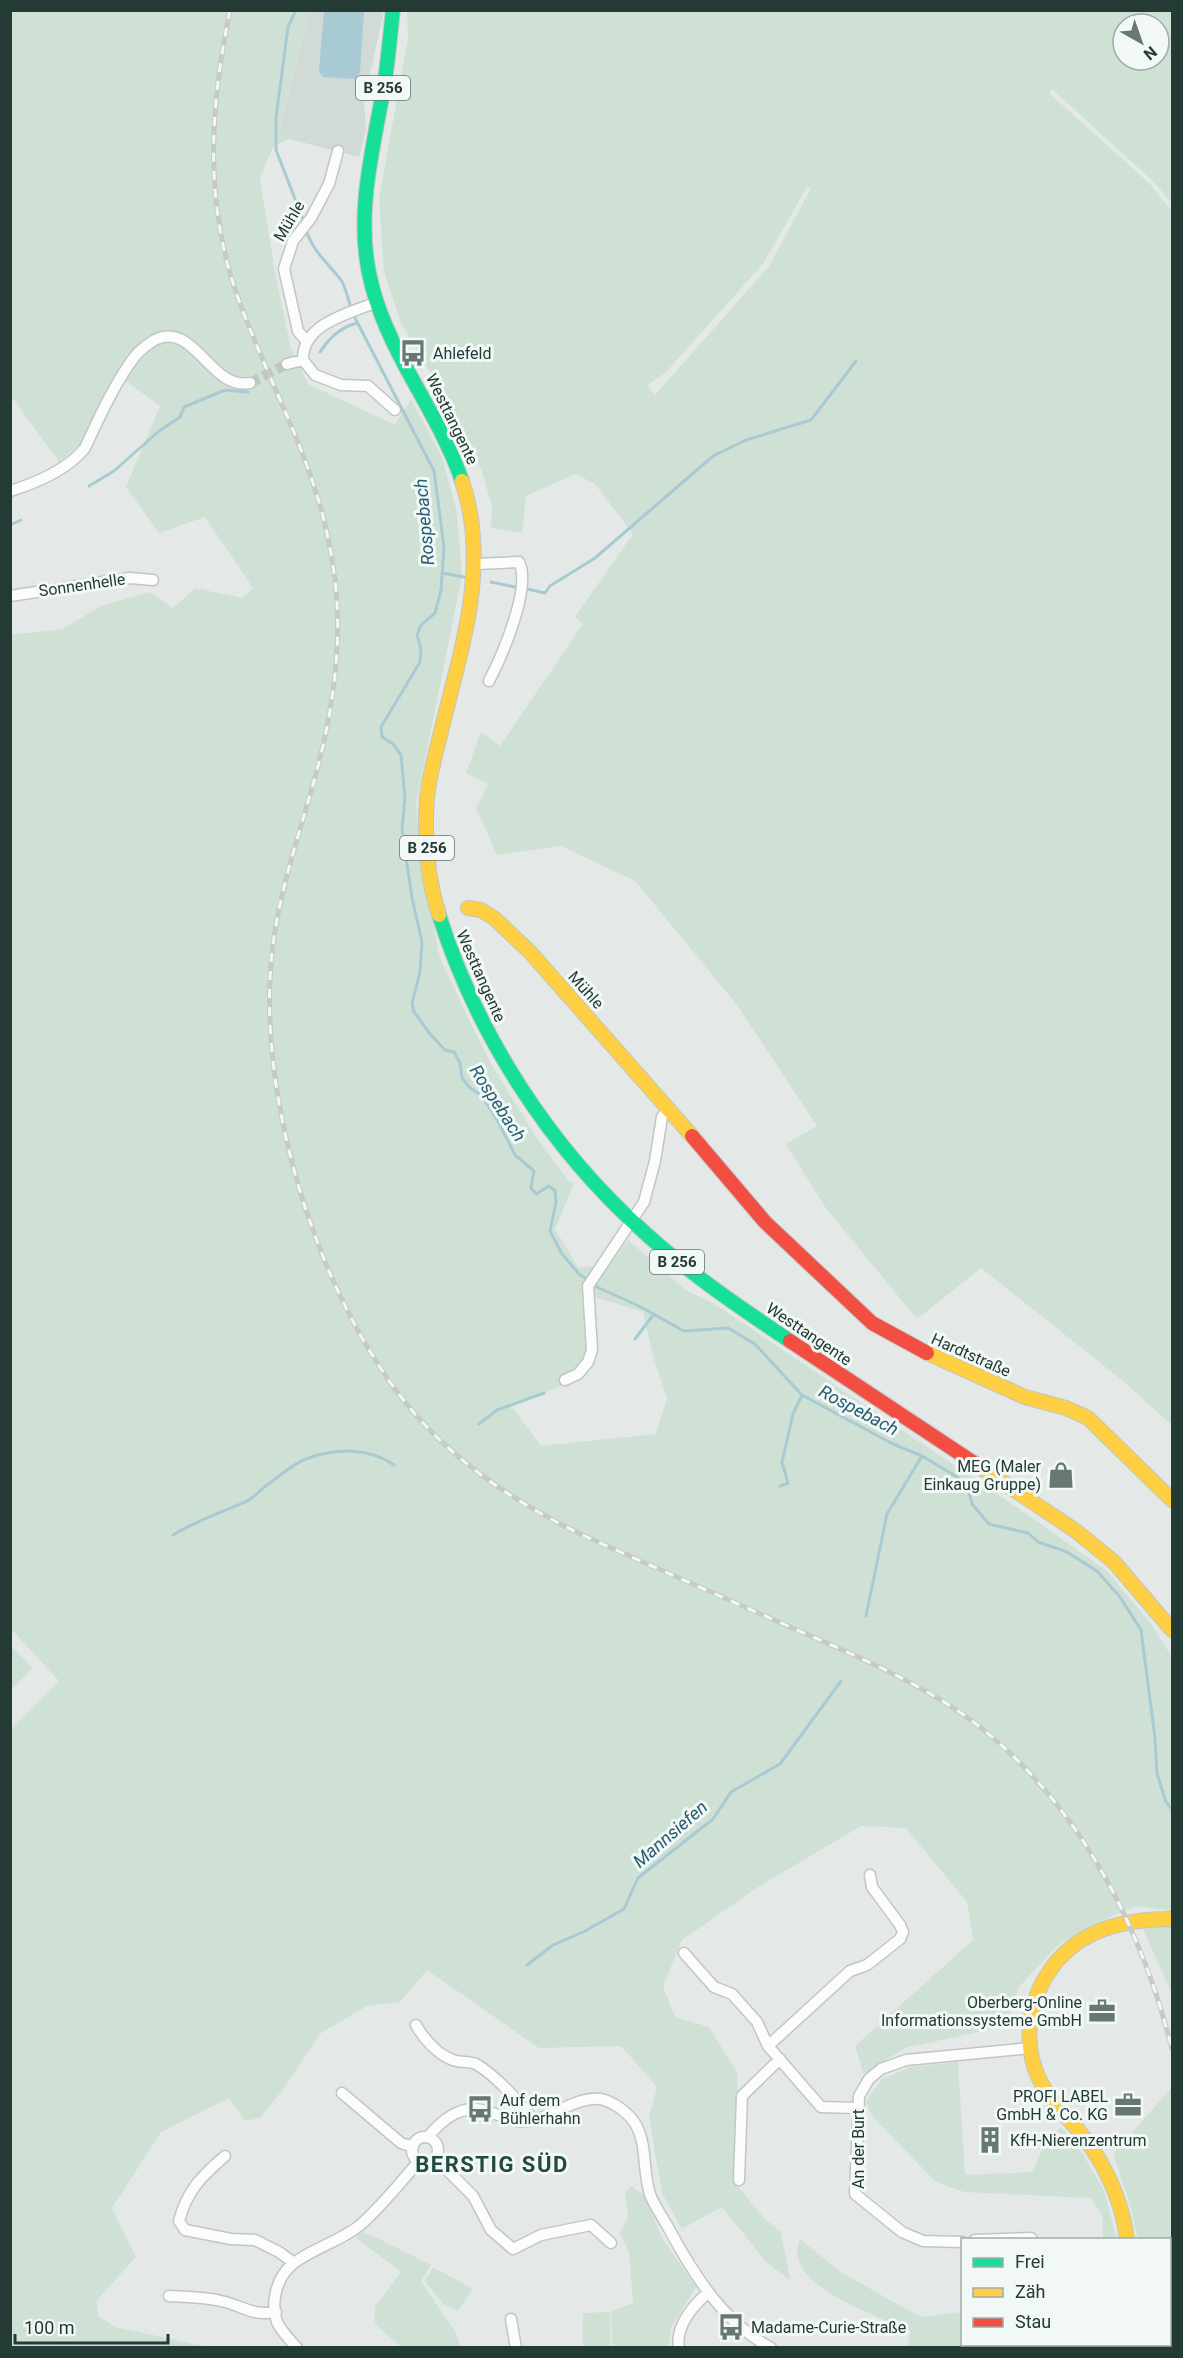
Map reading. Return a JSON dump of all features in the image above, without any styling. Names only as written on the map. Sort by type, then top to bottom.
[{"type":"main road","name":"Westtangente","points":[[393,10],[389,58],[364,194],[363,224],[366,257],[377,302],[393,342],[461,471],[471,517],[476,564],[470,617],[436,749],[427,801],[426,840],[430,878],[450,954],[496,1048],[537,1112],[572,1157],[630,1221],[673,1259],[728,1300],[1076,1531],[1113,1562],[1173,1630]]},
{"type":"main road","name":"Mühle","points":[[468,908],[481,910],[494,918],[530,952],[642,1077],[765,1222]]},
{"type":"main road","name":"Hardtstraße","points":[[765,1222],[872,1323],[905,1343],[979,1378],[1025,1397],[1066,1408],[1088,1418],[1120,1446],[1173,1500]]},
{"type":"main road","points":[[1127,2238],[1126,2225],[1117,2195],[1104,2168],[1090,2145],[1048,2095],[1036,2073],[1028,2026],[1031,2004],[1044,1976],[1065,1952],[1093,1932],[1117,1923],[1145,1918],[1173,1919]]},
{"type":"street","name":"Mühle","points":[[307,342],[297,331],[284,269],[293,241],[311,218],[329,184],[338,152]]},
{"type":"street","points":[[303,360],[307,342],[318,329],[340,316],[377,302]]},
{"type":"street","points":[[10,491],[36,481],[75,460],[85,448],[131,361],[148,345],[160,338],[174,336],[189,344],[224,379],[242,385],[250,383]]},
{"type":"street","points":[[287,364],[303,360]]},
{"type":"street","points":[[303,360],[315,375],[341,385],[368,386],[395,410]]},
{"type":"street","points":[[476,564],[519,562],[523,570],[523,581],[512,627],[489,681]]},
{"type":"street","name":"Sonnenhelle","points":[[10,596],[130,578],[153,579]]},
{"type":"street","points":[[565,1380],[578,1374],[588,1362],[592,1350],[591,1281],[644,1202],[655,1161],[662,1117],[669,1109]]},
{"type":"street","points":[[768,2046],[850,1971],[867,1965],[900,1939],[903,1932],[900,1925],[872,1887],[870,1875]]},
{"type":"street","points":[[684,1953],[714,1987],[732,1994],[757,2022],[768,2046],[821,2107],[858,2108]]},
{"type":"street","points":[[416,2025],[422,2035],[453,2061],[475,2064],[516,2098],[533,2120]]},
{"type":"street","name":"An der Burt","points":[[961,2242],[922,2241],[902,2232],[855,2194],[859,2096],[869,2079],[881,2069],[906,2060],[1030,2048]]},
{"type":"street","points":[[739,2180],[742,2096],[780,2059]]},
{"type":"street","points":[[342,2093],[401,2143],[413,2147]]},
{"type":"street","points":[[428,2137],[438,2146],[435,2158],[428,2163],[419,2161],[413,2155],[413,2147],[420,2138],[428,2137],[441,2121],[452,2114],[480,2109],[518,2121],[533,2120],[587,2101],[601,2099],[619,2107],[636,2124],[651,2196],[686,2259],[708,2293],[738,2325],[771,2348]]},
{"type":"street","points":[[225,2156],[203,2175],[184,2200],[179,2221],[185,2230],[231,2239],[255,2240],[279,2252],[294,2263]]},
{"type":"street","points":[[435,2158],[473,2196],[491,2230],[513,2249],[541,2235],[591,2225],[611,2243]]},
{"type":"street","points":[[297,2348],[282,2331],[278,2322],[277,2286],[294,2263],[360,2224],[419,2161]]},
{"type":"street","points":[[679,2348],[677,2338],[693,2305],[708,2293]]},
{"type":"street","points":[[169,2296],[223,2301],[249,2312],[262,2314],[276,2312]]},
{"type":"street","points":[[511,2319],[516,2348]]},
{"type":"shaded area","points":[[309,11],[384,11],[364,100],[366,130],[359,157],[289,139],[279,131]]},
{"type":"green space","points":[[11,11],[309,11],[279,130],[289,139],[273,147],[260,178],[274,266],[291,349],[308,384],[395,425],[411,399],[442,457],[457,512],[462,576],[416,804],[422,869],[440,958],[464,1009],[490,1062],[537,1138],[568,1180],[574,1184],[555,1229],[578,1267],[608,1266],[628,1240],[686,1290],[713,1303],[1015,1506],[1107,1571],[1151,1624],[1172,1657],[1172,1911],[1136,1906],[1061,1942],[1019,1987],[1005,2026],[905,2048],[864,2074],[855,2046],[973,1940],[967,1902],[906,1828],[861,1826],[755,1889],[682,1940],[663,1986],[675,2017],[709,2027],[738,2074],[734,2182],[765,2219],[781,2232],[790,2280],[767,2263],[722,2207],[682,2229],[662,2193],[649,2117],[657,2087],[621,2046],[539,2048],[427,1970],[400,2002],[367,2006],[321,2033],[281,2092],[260,2118],[245,2121],[229,2098],[161,2132],[112,2208],[136,2257],[97,2300],[98,2316],[115,2327],[209,2347],[11,2347],[11,1729],[59,1681],[10,1628],[10,635],[62,629],[101,606],[150,592],[173,608],[195,588],[242,598],[253,588],[205,517],[159,533],[126,487],[160,406],[116,374],[85,440],[59,462],[11,399]],"holes":[[[592,1296],[643,1312],[653,1356],[667,1398],[656,1434],[541,1446],[512,1407],[574,1380],[594,1341]]]},
{"type":"green space","points":[[407,11],[1172,11],[1172,204],[1155,183],[1052,89],[1049,93],[1150,184],[1172,212],[1172,1425],[1118,1377],[981,1268],[917,1319],[825,1207],[786,1144],[817,1126],[737,1005],[635,881],[561,846],[497,855],[476,808],[488,784],[466,773],[481,732],[500,746],[583,624],[575,617],[633,534],[595,484],[575,474],[526,496],[522,533],[491,528],[492,507],[481,469],[457,419],[401,323],[384,272],[379,198],[408,39]],"holes":[[[807,187],[811,188],[770,265],[655,395],[647,385],[665,373],[763,264]]]},
{"type":"green space","points":[[11,1646],[33,1668],[11,1690]]},
{"type":"green space","points":[[1161,1924],[1172,1927],[1172,1994],[1143,1929]]},
{"type":"green space","points":[[958,2062],[965,2175],[1032,2172],[1048,2137],[1061,2127],[1082,2153],[1103,2188],[1117,2238],[1103,2238],[1102,2214],[1090,2198],[964,2192],[936,2182],[872,2116],[866,2101],[882,2079],[911,2067]]},
{"type":"green space","points":[[1172,2087],[1171,2248],[1171,2238],[1138,2238],[1129,2201],[1113,2154]]},
{"type":"green space","points":[[631,2186],[644,2195],[663,2239],[696,2287],[671,2328],[669,2347],[612,2347],[611,2311],[633,2303],[629,2252],[620,2234],[628,2216],[625,2193]]},
{"type":"green space","points":[[361,2232],[431,2265],[421,2281],[456,2333],[460,2347],[401,2347],[375,2324],[375,2307],[401,2272],[355,2237]]},
{"type":"green space","points":[[800,2239],[842,2273],[921,2317],[961,2312],[961,2346],[1094,2346],[1093,2348],[908,2347],[910,2331],[843,2301],[812,2280],[802,2267],[797,2248]]},
{"type":"green space","points":[[433,2267],[473,2289],[458,2311],[443,2304],[425,2281]]},
{"type":"green space","points":[[610,2312],[610,2347],[583,2347],[583,2313]]},
{"type":"water","points":[[324,11],[364,11],[360,72],[355,79],[323,77],[319,71]]},
{"type":"waterway","name":"Rospebach","points":[[296,10],[288,27],[276,117],[276,150],[304,222]]},
{"type":"waterway","name":"Rospebach","points":[[306,229],[316,250],[341,280],[351,308]]},
{"type":"waterway","name":"Rospebach","points":[[353,314],[434,471],[444,547],[441,590],[435,613],[421,625],[417,635],[421,649],[420,662],[381,727],[382,737],[393,744],[401,755],[405,798],[402,829],[412,898],[422,942],[420,972],[412,1003],[414,1012],[445,1050],[454,1052],[460,1063],[462,1078],[469,1087],[482,1096],[515,1155],[534,1171],[531,1188],[536,1194],[549,1186],[555,1191],[556,1202],[550,1231],[562,1254],[579,1274],[599,1288],[639,1306],[684,1331],[728,1328],[755,1344],[802,1395],[893,1444],[922,1456],[957,1477],[968,1489],[972,1504],[989,1524],[1028,1533],[1038,1542],[1067,1552],[1097,1571],[1120,1597],[1141,1630],[1155,1738],[1157,1774],[1166,1802],[1172,1809]]},
{"type":"waterway","points":[[320,352],[336,334],[357,323]]},
{"type":"waterway","points":[[527,589],[545,593],[550,586],[595,558],[713,456],[746,440],[811,420],[856,361]]},
{"type":"waterway","points":[[89,486],[114,471],[159,431],[180,417],[184,407],[225,390],[248,392]]},
{"type":"waterway","points":[[10,525],[21,520]]},
{"type":"waterway","points":[[442,573],[464,577]]},
{"type":"waterway","points":[[491,582],[515,587]]},
{"type":"waterway","points":[[635,1339],[654,1314]]},
{"type":"waterway","points":[[479,1424],[497,1410],[544,1393]]},
{"type":"waterway","points":[[780,1486],[788,1483],[782,1462],[793,1414],[802,1395]]},
{"type":"waterway","points":[[173,1535],[199,1521],[248,1501],[291,1467],[317,1455],[340,1451],[362,1452],[394,1465]]},
{"type":"waterway","name":"Mannsiefen","points":[[866,1616],[887,1514],[922,1456]]},
{"type":"waterway","name":"Mannsiefen","points":[[527,1965],[553,1945],[585,1931],[624,1909],[638,1878],[713,1819],[731,1792],[780,1764],[841,1681]]},
{"type":"tunnel","points":[[250,383],[287,364]]},
{"type":"railway","points":[[230,10],[218,79],[214,148],[218,217],[224,252],[242,309],[317,494],[330,551],[337,605],[337,656],[331,707],[314,781],[280,903],[273,945],[270,1004],[274,1067],[285,1133],[302,1199],[326,1263],[354,1324],[387,1378],[424,1424],[461,1459],[501,1489],[589,1538],[894,1674],[955,1709],[996,1740],[1033,1776],[1065,1816],[1094,1859],[1119,1904],[1140,1951],[1158,2000],[1172,2049]]},
{"type":"railway","points":[[1171,2302],[1172,2296]]},
{"type":"traffic: fast","points":[[393,10],[384,87],[367,186],[365,211],[367,261],[372,286],[390,336],[441,432],[462,481]]},
{"type":"traffic: fast","points":[[439,915],[455,960],[496,1046],[548,1126],[578,1164],[610,1199],[661,1247],[715,1289],[790,1341]]},
{"type":"traffic: slow","points":[[439,915],[429,872],[426,813],[431,774],[463,641],[473,578],[474,546],[470,513],[462,481]]},
{"type":"traffic: slow","points":[[468,908],[481,910],[494,918],[530,952],[692,1136]]},
{"type":"traffic: slow","points":[[927,1353],[1025,1397],[1066,1408],[1088,1418],[1172,1500]]},
{"type":"traffic: slow","points":[[974,1463],[1076,1531],[1114,1562],[1172,1630]]},
{"type":"traffic: slow","points":[[1127,2238],[1115,2191],[1098,2158],[1042,2085],[1031,2051],[1029,2033],[1031,2016],[1043,1982],[1053,1966],[1078,1943],[1106,1928],[1138,1921],[1172,1919]]},
{"type":"traffic: jam","points":[[692,1136],[765,1222],[872,1323],[927,1353]]},
{"type":"traffic: jam","points":[[790,1341],[974,1463]]},
{"type":"place","name":"Ahlefeld","points":[[413,353]]},
{"type":"place","name":"MEG (Maler Einkaug Gruppe)","points":[[1061,1475]]},
{"type":"place","name":"Oberberg-Online Informationssysteme GmbH","points":[[1102,2011]]},
{"type":"place","name":"PROFI LABEL GmbH & Co. KG","points":[[1128,2105]]},
{"type":"place","name":"Auf dem Bühlerhahn","points":[[480,2109]]},
{"type":"place","name":"KfH-Nierenzentrum","points":[[990,2140]]},
{"type":"place","name":"Madame-Curie-Straße","points":[[731,2327]]},
{"type":"district","name":"BERSTIG SÜD","points":[[492,2164]]}]
